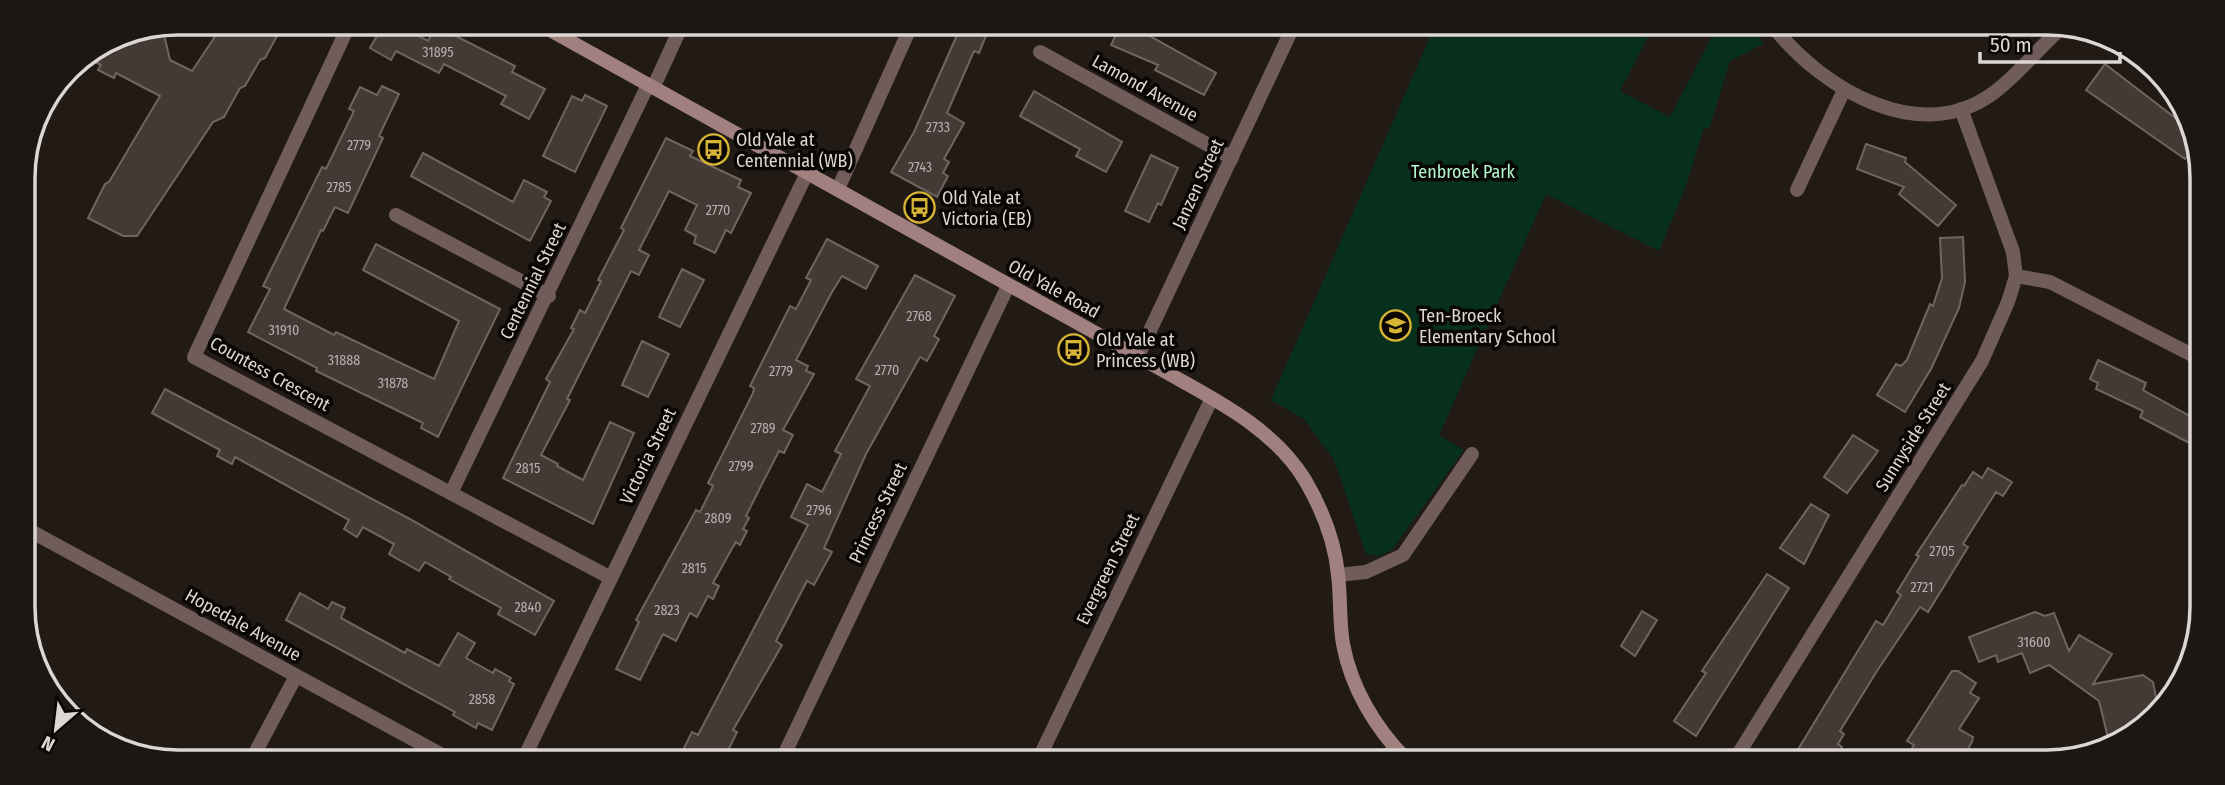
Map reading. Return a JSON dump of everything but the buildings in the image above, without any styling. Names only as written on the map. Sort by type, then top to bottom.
[{"type":"street","name":"Countess Crescent","points":[[344,35],[194,357],[611,578]]},
{"type":"street","name":"Old Yale Road","points":[[559,35],[1212,398],[1270,439],[1305,479],[1326,523],[1338,575],[1340,628],[1349,670],[1380,729],[1395,748]]},
{"type":"street","name":"Centennial Street","points":[[451,493],[677,35]]},
{"type":"street","points":[[838,189],[907,35]]},
{"type":"street","name":"Janzen Street","points":[[1138,356],[1289,35]]},
{"type":"street","points":[[1781,35],[1814,68],[1844,90],[1900,111],[1930,115],[1961,109],[1992,94],[2053,35]]},
{"type":"street","name":"Lamond Avenue","points":[[1040,52],[1232,158]]},
{"type":"street","points":[[1797,190],[1844,90]]},
{"type":"street","points":[[1961,109],[2005,224],[2016,276],[2050,282],[2190,354]]},
{"type":"street","name":"Victoria Street","points":[[528,750],[807,173]]},
{"type":"street","points":[[397,215],[549,296]]},
{"type":"street","name":"Sunnyside Street","points":[[1741,750],[1972,378],[1999,323],[2016,276]]},
{"type":"street","name":"Princess Street","points":[[786,750],[1008,286]]},
{"type":"street","name":"Evergreen Street","points":[[1043,750],[1212,398]]},
{"type":"street","points":[[1338,575],[1366,572],[1403,555],[1472,454]]},
{"type":"street","name":"Hopedale Avenue","points":[[35,533],[433,750]]},
{"type":"street","points":[[257,750],[296,676]]},
{"type":"green space","name":"Tenbroek Park","points":[[1431,35],[1649,35],[1620,91],[1670,117],[1713,35],[1758,35],[1763,44],[1730,61],[1709,129],[1704,128],[1686,186],[1659,251],[1546,194],[1439,435],[1464,450],[1392,550],[1380,556],[1366,554],[1334,460],[1304,419],[1271,400]]},
{"type":"place","name":"Old Yale at Centennial (WB)","points":[[713,150]]},
{"type":"place","name":"Old Yale at Victoria (EB)","points":[[919,208]]},
{"type":"place","name":"Ten-Broeck Elementary School","points":[[1396,326]]},
{"type":"place","name":"Old Yale at Princess (WB)","points":[[1073,350]]}]
